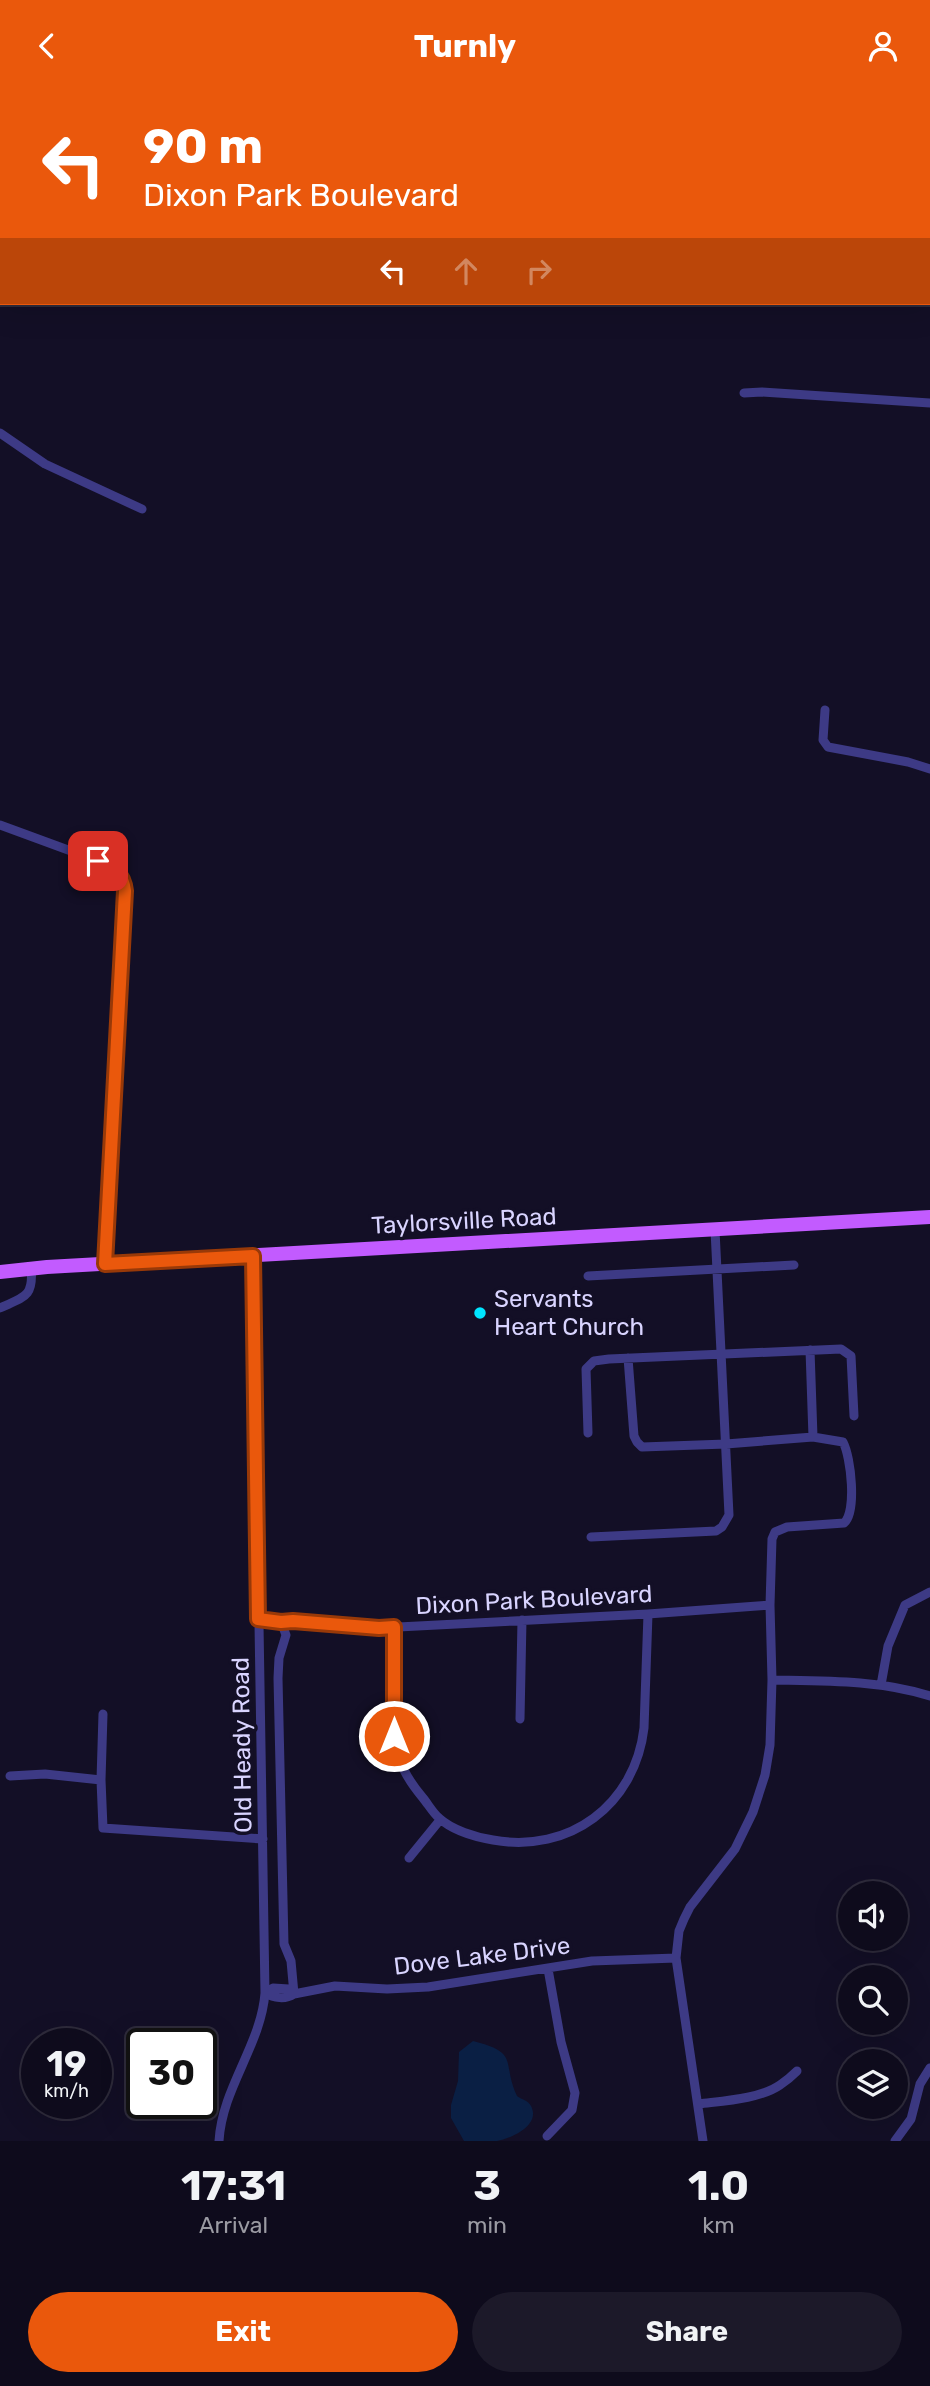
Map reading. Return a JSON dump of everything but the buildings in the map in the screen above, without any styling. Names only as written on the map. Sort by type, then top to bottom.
[{"type":"main road","name":"Taylorsville Road","points":[[0,1272],[31,1268],[930,1217]]},
{"type":"street","points":[[744,393],[930,403]]},
{"type":"street","points":[[0,433],[45,464],[142,509]]},
{"type":"street","points":[[825,710],[823,740],[828,747],[908,762],[930,769]]},
{"type":"street","points":[[0,825],[109,865],[116,870],[124,884],[105,1264]]},
{"type":"street","points":[[591,1537],[709,1531],[722,1527],[729,1515],[715,1230]]},
{"type":"street","name":"Old Heady Road","points":[[219,2141],[227,2102],[257,2028],[265,1993],[253,1256]]},
{"type":"street","points":[[588,1276],[794,1265]]},
{"type":"street","points":[[0,1308],[30,1292],[33,1281],[31,1268]]},
{"type":"street","points":[[588,1433],[586,1369],[594,1361],[628,1358],[841,1349],[850,1356],[854,1416]]},
{"type":"street","points":[[810,1350],[813,1437]]},
{"type":"street","points":[[628,1358],[634,1436],[642,1447],[813,1437],[843,1442],[847,1450],[852,1511],[849,1519],[844,1524],[787,1527],[775,1532],[772,1539],[772,1680],[765,1775],[745,1830],[725,1864],[690,1907],[679,1931],[676,1958],[703,2141]]},
{"type":"street","points":[[881,1685],[888,1646],[905,1605],[930,1591]]},
{"type":"street","name":"Dixon Park Boulevard","points":[[258,1619],[379,1628],[770,1605]]},
{"type":"street","points":[[394,1627],[394,1736],[396,1753],[409,1781],[440,1820],[466,1833],[514,1844],[574,1831],[590,1822],[609,1806],[631,1774],[642,1745],[648,1614]]},
{"type":"street","points":[[520,1719],[522,1620]]},
{"type":"street","points":[[281,1622],[286,1635],[279,1658],[278,1678],[284,1944],[291,1961],[294,1994]]},
{"type":"street","points":[[772,1680],[881,1685],[930,1696]]},
{"type":"street","points":[[103,1714],[103,1829],[263,1839]]},
{"type":"street","points":[[10,1776],[45,1774],[101,1780]]},
{"type":"street","points":[[409,1858],[440,1820]]},
{"type":"street","name":"Dove Lake Drive","points":[[265,1993],[273,1988],[289,1989],[294,1994],[335,1986],[387,1989],[428,1987],[592,1961],[676,1958]]},
{"type":"street","points":[[547,2136],[572,2110],[575,2093],[561,2042],[548,1969]]},
{"type":"street","points":[[895,2141],[911,2119],[920,2084],[930,2068]]},
{"type":"street","points":[[699,2104],[770,2091],[797,2071]]},
{"type":"water","points":[[473,2041],[488,2045],[504,2055],[517,2096],[531,2106],[533,2113],[529,2125],[517,2134],[497,2141],[464,2141],[451,2118],[451,2105],[458,2081],[459,2052]]},
{"type":"place","name":"Servants Heart Church","points":[[480,1313]]},
{"type":"route","points":[[98,861],[116,870],[123,880],[125,891],[105,1264],[253,1256],[258,1619],[394,1627],[394,1736]]}]
